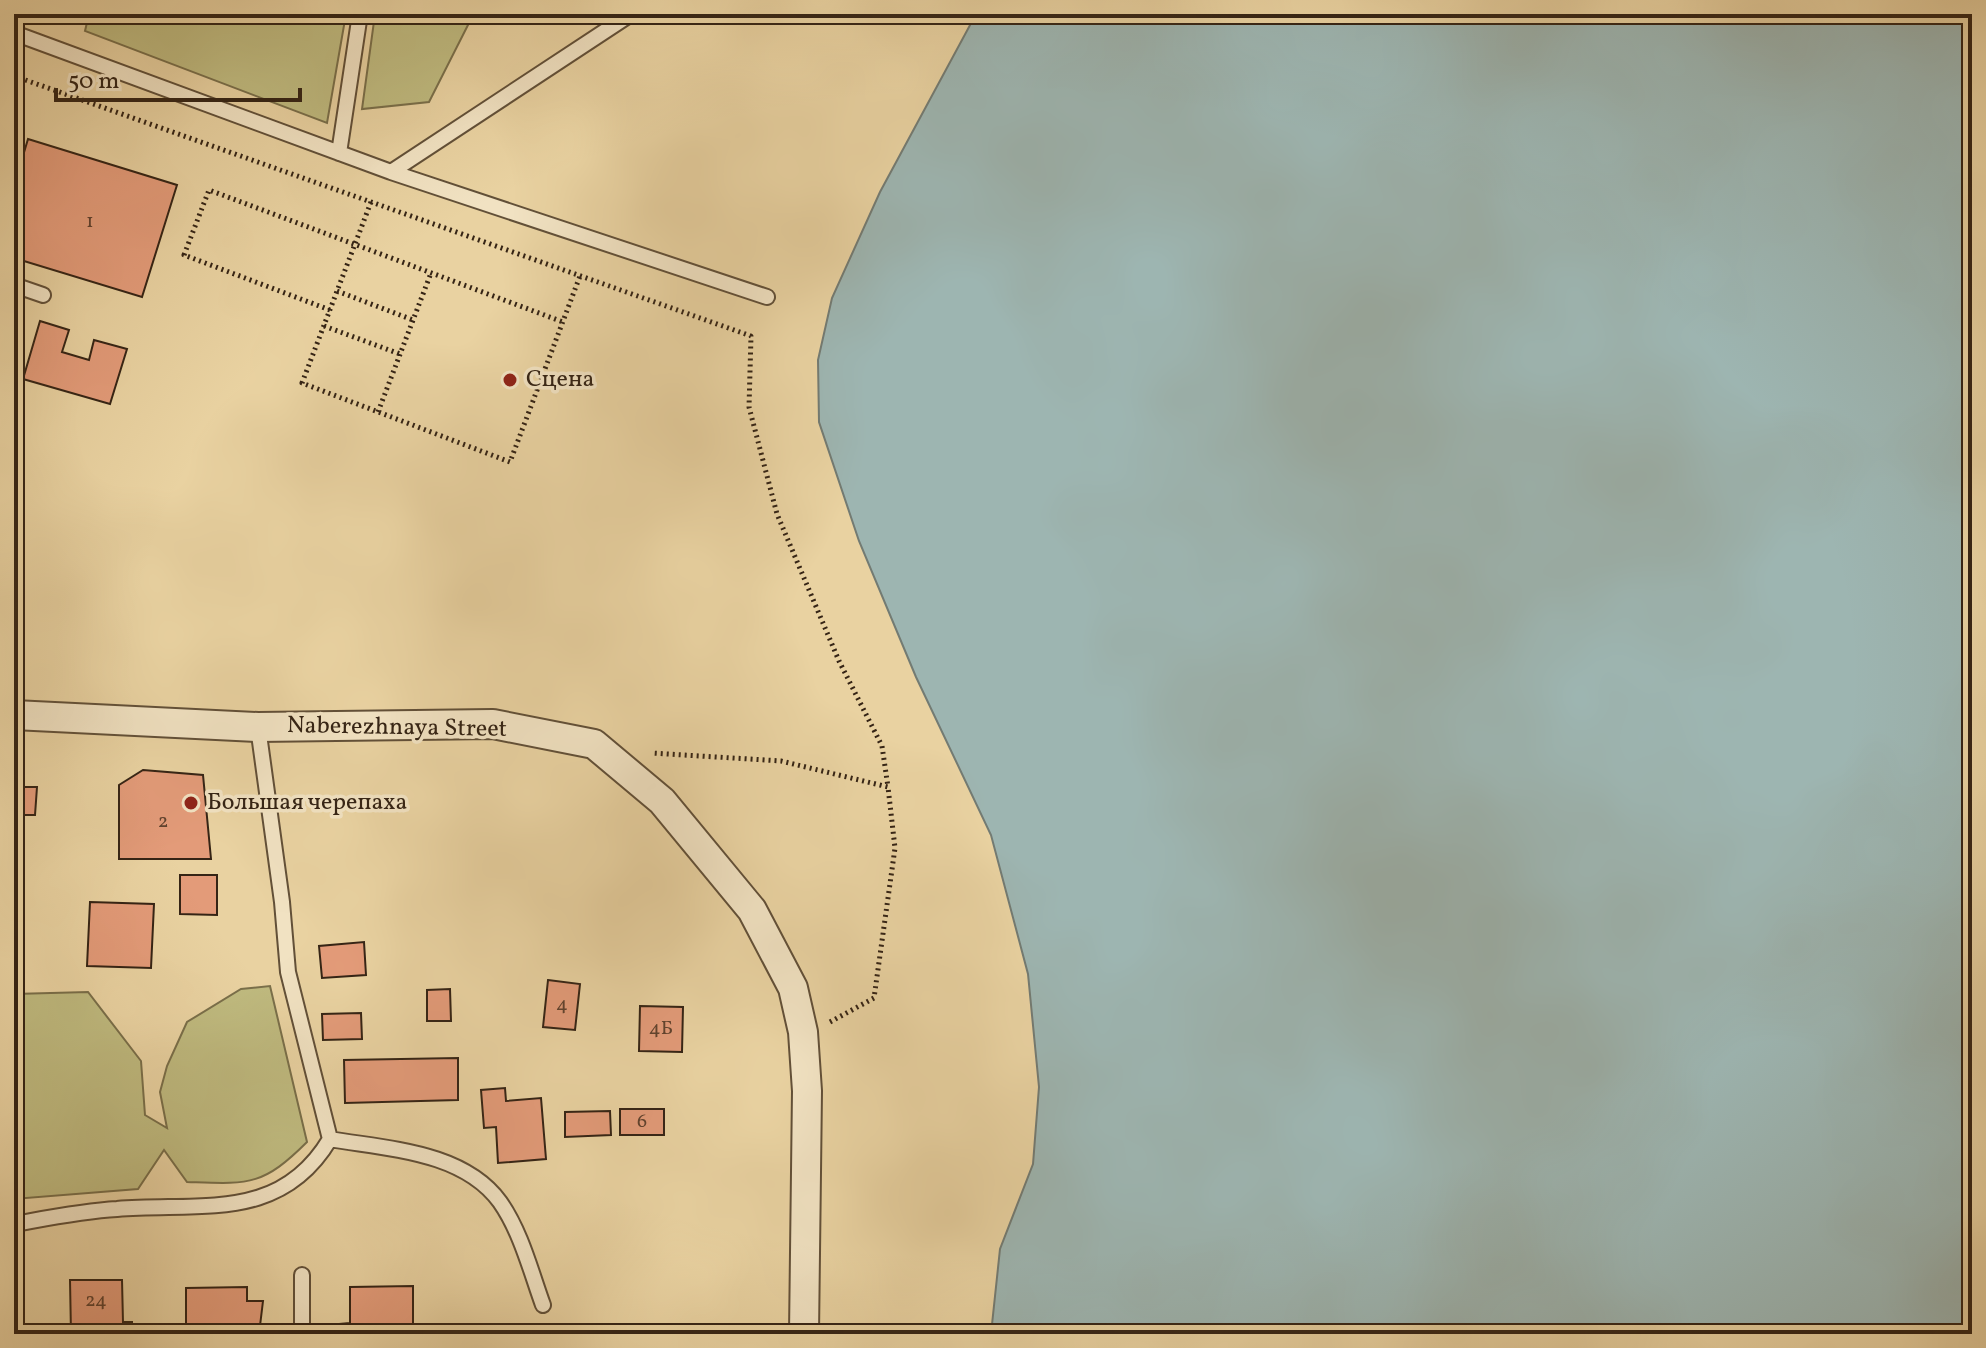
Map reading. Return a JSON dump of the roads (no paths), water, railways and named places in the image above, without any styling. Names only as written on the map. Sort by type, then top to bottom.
[{"type":"street","name":"Naberezhnaya Street","points":[[14,715],[94,716],[258,727],[493,724],[594,744],[662,801],[752,910],[793,988],[803,1032],[807,1091],[804,1334]]},
{"type":"lane","points":[[339,153],[360,14]]},
{"type":"lane","points":[[391,172],[631,14]]},
{"type":"lane","points":[[14,33],[391,172],[767,297]]},
{"type":"lane","points":[[14,285],[43,295]]},
{"type":"lane","points":[[14,1224],[117,1209],[199,1207],[256,1201],[294,1181],[318,1159],[330,1139],[288,972],[282,902],[258,727]]},
{"type":"lane","points":[[330,1139],[435,1157],[475,1178],[500,1201],[506,1212],[543,1305]]},
{"type":"lane","points":[[15,1275],[16,1334]]},
{"type":"lane","points":[[302,1275],[302,1334]]},
{"type":"water","points":[[976,14],[1972,14],[1972,1334],[991,1334],[1000,1249],[1033,1164],[1039,1087],[1028,974],[991,835],[916,677],[859,541],[819,422],[818,360],[832,298],[880,192]]},
{"type":"place","name":"Сцена","points":[[510,380]]},
{"type":"place","name":"Большая черепаха","points":[[191,803]]}]
